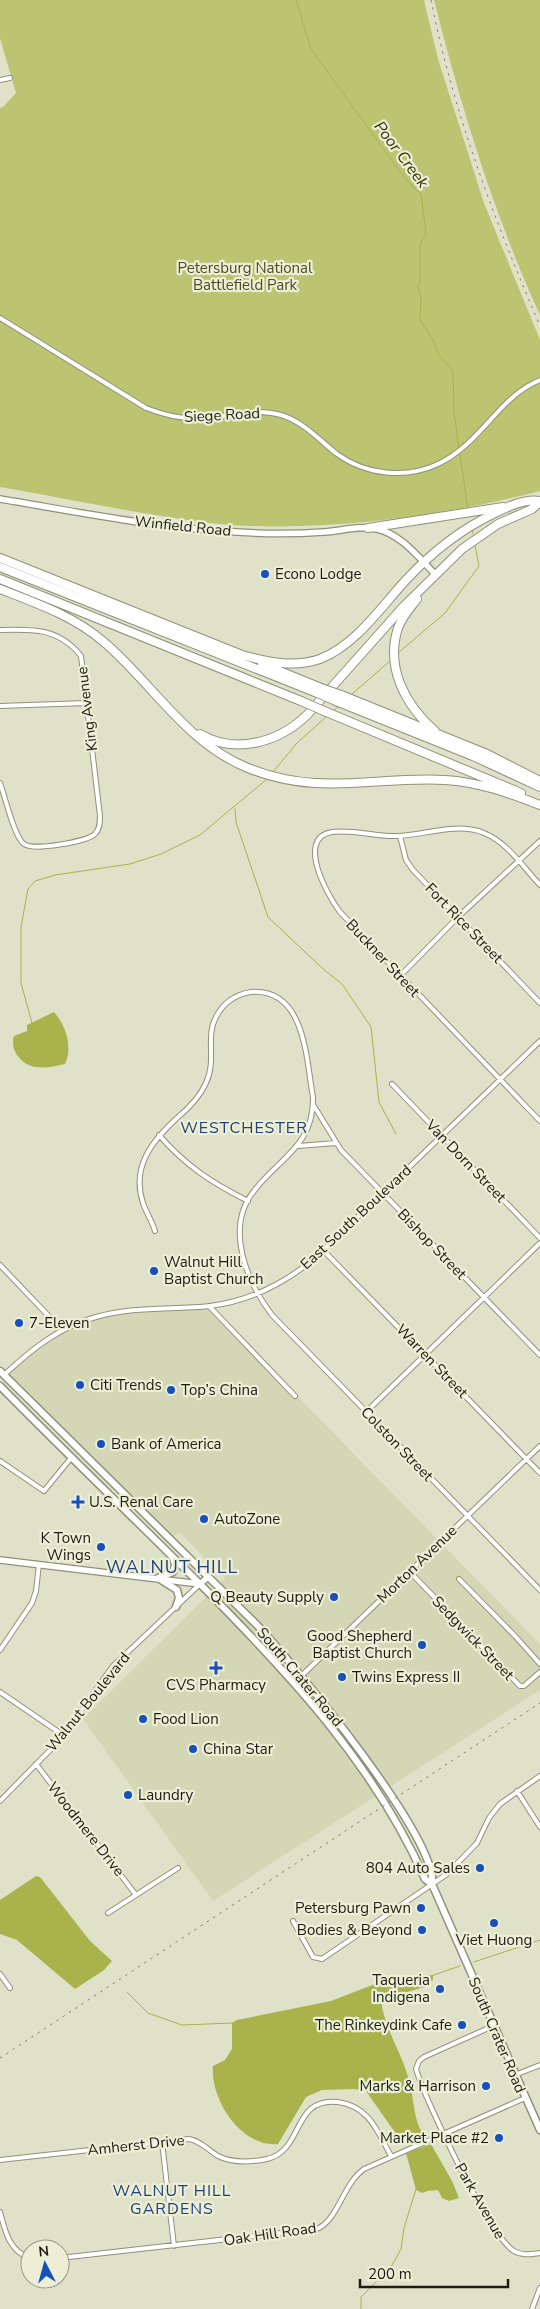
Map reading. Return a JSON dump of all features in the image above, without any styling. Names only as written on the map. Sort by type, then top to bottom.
[{"type":"highway","points":[[242,654],[282,664],[305,662],[326,656],[353,638],[423,562],[467,527],[510,506],[531,499],[540,502]]},
{"type":"highway","points":[[188,727],[213,740],[233,744],[261,742],[283,734],[307,715],[428,582],[475,538],[498,524],[532,509],[540,502]]},
{"type":"highway","points":[[368,528],[510,506]]},
{"type":"highway","points":[[0,553],[20,566]]},
{"type":"highway","points":[[0,558],[242,654],[318,690]]},
{"type":"highway","points":[[0,567],[318,690],[441,735],[487,754],[540,781]]},
{"type":"highway","points":[[0,579],[476,773],[540,804]]},
{"type":"highway","points":[[428,582],[399,627],[395,645],[395,666],[400,686],[410,706],[441,735]]},
{"type":"highway","points":[[0,589],[50,609],[96,635],[208,745],[233,761],[261,773],[293,781],[322,784],[420,780],[463,782],[494,788],[540,804]]},
{"type":"highway","points":[[339,698],[540,787]]},
{"type":"main road","name":"Winfield Road","points":[[0,499],[164,525],[208,530],[282,534],[368,528]]},
{"type":"main road","points":[[368,528],[384,531],[396,537],[436,574]]},
{"type":"main road","name":"South Crater Road","points":[[1,1375],[208,1577],[267,1636],[302,1676],[389,1791],[434,1874],[432,1884]]},
{"type":"main road","name":"South Crater Road","points":[[0,1386],[267,1652],[294,1683],[376,1789],[407,1840],[426,1879],[432,1884],[540,2129]]},
{"type":"main road","points":[[158,1578],[173,1572],[175,1565],[172,1557]]},
{"type":"main road","points":[[0,1560],[200,1584],[208,1577]]},
{"type":"main road","points":[[158,1578],[175,1587],[179,1592],[176,1607]]},
{"type":"street","points":[[0,80],[10,78]]},
{"type":"street","name":"Siege Road","points":[[0,318],[146,408],[168,416],[188,419],[253,411],[279,415],[303,425],[345,459],[365,468],[386,473],[417,471],[448,460],[475,439],[515,395],[540,380]]},
{"type":"street","name":"King Avenue","points":[[0,630],[33,628],[47,632],[71,644],[81,656],[100,822],[96,832],[85,838],[40,847],[24,844],[19,838],[0,783]]},
{"type":"street","points":[[0,706],[87,703]]},
{"type":"street","name":"Buckner Street","points":[[540,885],[496,840],[474,830],[456,829],[400,836],[330,832],[318,840],[314,851],[315,860],[335,905],[400,976],[540,1121]]},
{"type":"street","name":"Fort Rice Street","points":[[400,836],[406,860],[413,870],[540,1003]]},
{"type":"street","points":[[400,976],[458,917],[540,841]]},
{"type":"street","points":[[155,1231],[143,1202],[140,1178],[146,1153],[160,1135],[189,1107],[204,1089],[212,1064],[211,1030],[215,1018],[223,1007],[241,994],[257,992],[274,995],[289,1007],[299,1026],[313,1104]]},
{"type":"street","name":"East South Boulevard","points":[[1,1375],[43,1341],[62,1330],[94,1317],[118,1312],[209,1306],[258,1294],[292,1275],[323,1250],[540,1041]]},
{"type":"street","name":"Van Dorn Street","points":[[392,1084],[540,1238]]},
{"type":"street","name":"Bishop Street","points":[[313,1104],[336,1143],[540,1355]]},
{"type":"street","name":"Colston Street","points":[[313,1104],[310,1123],[298,1146],[265,1179],[248,1201],[240,1225],[240,1244],[246,1267],[258,1294],[272,1315],[540,1590]]},
{"type":"street","points":[[160,1135],[179,1158],[222,1189],[248,1201]]},
{"type":"street","points":[[298,1146],[336,1143]]},
{"type":"street","points":[[366,1412],[540,1243]]},
{"type":"street","name":"Warren Street","points":[[323,1250],[540,1473]]},
{"type":"street","points":[[0,1265],[62,1330]]},
{"type":"street","points":[[209,1306],[295,1396]]},
{"type":"street","name":"Morton Avenue","points":[[294,1683],[540,1446]]},
{"type":"street","points":[[0,1461],[44,1491],[71,1458]]},
{"type":"street","points":[[0,1650],[32,1603],[36,1591],[39,1564]]},
{"type":"street","name":"Sedgwick Street","points":[[410,1572],[520,1686],[524,1686],[540,1672]]},
{"type":"street","name":"Sedgwick Street","points":[[459,1579],[540,1664]]},
{"type":"street","name":"Walnut Boulevard","points":[[0,1800],[63,1735],[113,1666],[200,1584]]},
{"type":"street","points":[[0,1692],[63,1735]]},
{"type":"street","name":"Woodmere Drive","points":[[36,1764],[136,1895]]},
{"type":"street","points":[[293,1921],[313,1957],[322,1959],[432,1884],[458,1864],[477,1843],[494,1812],[517,1791],[540,1776]]},
{"type":"street","points":[[517,1791],[540,1827]]},
{"type":"street","points":[[428,1863],[433,1867],[441,1869],[458,1864]]},
{"type":"street","points":[[108,1913],[178,1868]]},
{"type":"street","points":[[0,1974],[10,1988]]},
{"type":"street","name":"Park Avenue","points":[[493,2026],[424,2057],[417,2063],[418,2076],[444,2134],[480,2205],[504,2243],[519,2254],[540,2253]]},
{"type":"street","points":[[515,2075],[540,2065]]},
{"type":"street","name":"Oak Hill Road","points":[[70,2257],[317,2229],[330,2219],[348,2186],[357,2174],[371,2165],[525,2098]]},
{"type":"street","name":"Amherst Drive","points":[[0,2160],[195,2140],[225,2159],[242,2161],[265,2160],[287,2147],[310,2108],[320,2103],[336,2102],[353,2106],[368,2116],[391,2156]]},
{"type":"street","points":[[162,2142],[174,2246]]},
{"type":"street","points":[[0,2212],[11,2244],[20,2253]]},
{"type":"street","points":[[532,2309],[540,2288]]},
{"type":"shaded area","points":[[54,1012],[62,1024],[67,1037],[68,1051],[65,1064],[39,1067],[27,1064],[16,1053],[13,1046],[14,1036],[27,1031],[27,1025]]},
{"type":"shaded area","points":[[209,1306],[540,1644],[540,1690],[213,1901],[83,1719],[225,1578],[179,1532],[171,1539],[3,1375],[53,1335],[105,1314]]},
{"type":"shaded area","points":[[36,1876],[40,1877],[90,1941],[112,1961],[104,1970],[75,1989],[17,1940],[0,1934],[0,1900]]},
{"type":"shaded area","points":[[433,1975],[433,1980],[424,1987],[381,2000],[389,2030],[406,2070],[417,2120],[422,2133],[401,2141],[366,2091],[354,2089],[322,2090],[306,2097],[278,2144],[264,2143],[240,2130],[222,2106],[213,2079],[213,2066],[225,2060],[232,2049],[232,2023],[237,2020],[331,2001],[375,1984]]},
{"type":"shaded area","points":[[431,2144],[452,2181],[459,2198],[449,2201],[442,2198],[438,2190],[422,2193],[416,2190],[406,2153]]},
{"type":"green space","name":"Petersburg National Battlefield Park","points":[[0,0],[424,0],[438,59],[484,203],[540,340],[540,491],[461,509],[376,521],[333,525],[249,526],[209,523],[130,511],[0,487],[0,108],[16,93],[0,38]]},
{"type":"green space","points":[[434,0],[540,0],[540,315],[493,200],[455,80]]},
{"type":"waterway","name":"Poor Creek","points":[[296,0],[311,49],[395,165],[421,194],[426,233],[420,244],[420,282],[418,287],[421,298],[420,320],[433,340],[439,355],[453,371],[454,413],[459,449]]},
{"type":"waterway","name":"Poor Creek","points":[[460,455],[468,509]]},
{"type":"waterway","name":"Poor Creek","points":[[472,530],[473,534]]},
{"type":"waterway","name":"Poor Creek","points":[[398,653],[445,613],[479,566],[475,545]]},
{"type":"waterway","name":"Poor Creek","points":[[351,695],[391,660]]},
{"type":"waterway","name":"Poor Creek","points":[[334,710],[338,707]]},
{"type":"waterway","name":"Poor Creek","points":[[273,772],[296,744],[326,717]]},
{"type":"waterway","points":[[32,1023],[21,983],[21,927],[28,889],[35,881],[55,875],[130,864],[161,854],[200,835],[267,779]]},
{"type":"waterway","points":[[235,809],[236,822],[268,917],[322,968],[342,984],[371,1027],[379,1102],[396,1134]]},
{"type":"waterway","points":[[474,1962],[540,1940]]},
{"type":"waterway","points":[[431,1976],[460,1966]]},
{"type":"waterway","points":[[127,1992],[148,2013],[182,2025],[233,2023]]},
{"type":"waterway","points":[[361,2309],[361,2297],[391,2267],[401,2249],[404,2228],[416,2189]]},
{"type":"railway","points":[[431,0],[440,42],[463,125],[507,247],[540,326]]},
{"type":"railway","points":[[0,2058],[540,1703]]},
{"type":"place","name":"Econo Lodge","points":[[265,574]]},
{"type":"place","name":"Walnut Hill Baptist Church","points":[[154,1271]]},
{"type":"place","name":"7-Eleven","points":[[19,1323]]},
{"type":"place","name":"Citi Trends","points":[[80,1385]]},
{"type":"place","name":"Top’s China","points":[[171,1390]]},
{"type":"place","name":"Bank of America","points":[[101,1444]]},
{"type":"place","name":"U.S. Renal Care","points":[[78,1502]]},
{"type":"place","name":"AutoZone","points":[[204,1519]]},
{"type":"place","name":"K Town Wings","points":[[101,1547]]},
{"type":"place","name":"Q Beauty Supply","points":[[334,1597]]},
{"type":"place","name":"Good Shepherd Baptist Church","points":[[422,1645]]},
{"type":"place","name":"CVS Pharmacy","points":[[216,1668]]},
{"type":"place","name":"Twins Express II","points":[[342,1677]]},
{"type":"place","name":"Food Lion","points":[[143,1719]]},
{"type":"place","name":"China Star","points":[[193,1749]]},
{"type":"place","name":"Laundry","points":[[128,1795]]},
{"type":"place","name":"804 Auto Sales","points":[[480,1868]]},
{"type":"place","name":"Petersburg Pawn","points":[[421,1908]]},
{"type":"place","name":"Viet Huong","points":[[494,1923]]},
{"type":"place","name":"Bodies & Beyond","points":[[422,1930]]},
{"type":"place","name":"Taqueria Indigena","points":[[440,1989]]},
{"type":"place","name":"The Rinkeydink Cafe","points":[[462,2025]]},
{"type":"place","name":"Marks & Harrison","points":[[486,2086]]},
{"type":"place","name":"Market Place #2","points":[[499,2138]]},
{"type":"district","name":"WESTCHESTER","points":[[244,1127]]},
{"type":"district","name":"WALNUT HILL","points":[[172,1567]]},
{"type":"district","name":"WALNUT HILL GARDENS","points":[[172,2199]]}]
